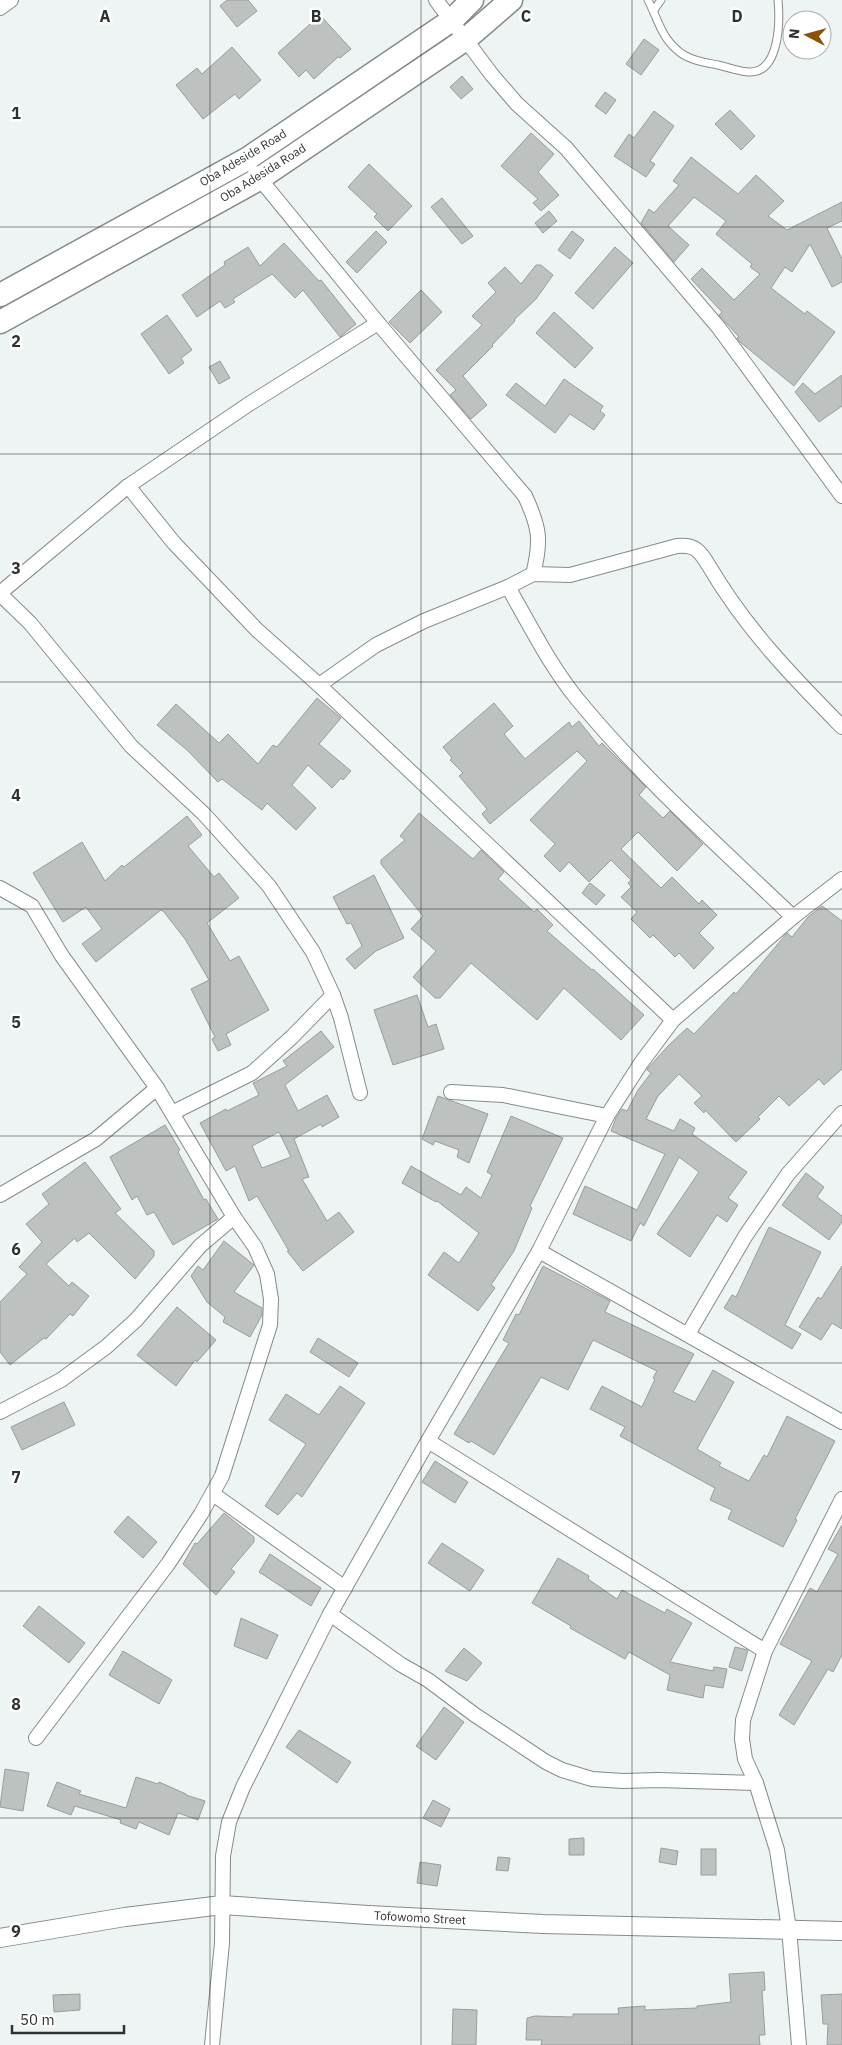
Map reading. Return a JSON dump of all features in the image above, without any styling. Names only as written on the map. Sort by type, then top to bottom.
[{"type":"main road","name":"Oba Adeside Road","points":[[0,295],[247,159],[452,20],[472,0]]},
{"type":"main road","name":"Oba Adesida Road","points":[[0,322],[259,179],[466,39],[511,0]]},
{"type":"street","points":[[0,8],[11,0]]},
{"type":"street","points":[[436,0],[492,75],[517,104],[566,148],[719,328],[842,496]]},
{"type":"street","points":[[247,159],[259,179],[525,496],[536,520],[539,550],[533,574]]},
{"type":"street","points":[[360,1093],[341,1018],[333,995],[314,952],[269,886],[204,814],[131,746],[30,623],[0,593],[128,486],[249,404],[378,323]]},
{"type":"street","points":[[128,486],[174,543],[257,630],[319,685],[673,1020]]},
{"type":"street","points":[[319,685],[376,645],[424,621],[508,587],[533,574],[570,575],[677,546],[688,545],[701,553],[746,623],[781,665],[842,727]]},
{"type":"street","points":[[508,587],[554,667],[577,699],[653,783],[793,917]]},
{"type":"street","points":[[212,2045],[222,1943],[223,1856],[229,1822],[242,1787],[330,1614],[428,1441],[540,1251],[607,1116],[641,1063],[673,1020],[793,917],[842,879]]},
{"type":"street","points":[[0,888],[32,906],[62,956],[157,1088],[234,1217],[255,1247],[267,1274],[271,1299],[270,1325],[222,1476],[213,1494],[168,1564],[36,1738]]},
{"type":"street","points":[[172,1113],[252,1073],[292,1037],[333,995]]},
{"type":"street","points":[[0,1195],[96,1139],[157,1088]]},
{"type":"street","points":[[451,1092],[503,1095],[607,1116]]},
{"type":"street","points":[[688,1334],[746,1235],[782,1182],[842,1113]]},
{"type":"street","points":[[0,1412],[61,1380],[106,1347],[136,1320],[200,1246],[234,1217]]},
{"type":"street","points":[[540,1251],[842,1422]]},
{"type":"street","points":[[428,1441],[765,1651]]},
{"type":"street","points":[[213,1494],[345,1588]]},
{"type":"street","points":[[799,2045],[789,1929],[777,1850],[756,1783],[745,1759],[742,1739],[743,1720],[765,1651],[842,1499]]},
{"type":"street","points":[[330,1614],[400,1664],[428,1680],[475,1715],[546,1762],[562,1770],[592,1779],[756,1783]]},
{"type":"street","name":"Tofowomo Street","points":[[0,1938],[126,1917],[222,1905],[368,1916],[543,1924],[842,1931]]},
{"type":"lane","points":[[648,0],[668,41],[676,50],[689,58],[747,72],[762,68],[771,57],[778,36],[778,0]]},
{"type":"lane","points":[[654,10],[661,0]]},
{"type":"building","points":[[227,0],[248,0],[257,11],[237,27],[220,6]]},
{"type":"building","points":[[320,15],[351,49],[340,58],[338,57],[314,79],[306,70],[299,77],[278,53]]},
{"type":"building","points":[[644,39],[659,50],[641,75],[626,64]]},
{"type":"building","points":[[232,47],[261,80],[239,99],[235,94],[203,119],[176,85],[197,68],[202,74]]},
{"type":"building","points":[[462,76],[473,89],[461,99],[450,87]]},
{"type":"building","points":[[605,92],[616,100],[606,114],[595,106]]},
{"type":"building","points":[[730,110],[755,136],[741,150],[715,124]]},
{"type":"building","points":[[654,111],[674,126],[650,161],[655,164],[646,177],[614,156],[629,134],[634,138]]},
{"type":"building","points":[[531,133],[554,154],[538,172],[559,195],[541,211],[533,203],[538,199],[501,166]]},
{"type":"building","points":[[691,157],[738,194],[756,175],[784,201],[768,216],[787,230],[842,202],[842,221],[827,228],[842,259],[842,282],[832,287],[810,244],[792,272],[785,267],[771,288],[805,314],[807,311],[835,332],[794,386],[740,342],[737,338],[739,337],[719,315],[722,312],[691,279],[702,268],[734,300],[760,274],[750,267],[752,264],[716,234],[726,221],[694,197],[668,226],[689,245],[674,262],[641,223],[649,209],[654,213],[679,185],[673,181]]},
{"type":"building","points":[[369,164],[412,206],[388,231],[374,217],[377,214],[348,187]]},
{"type":"building","points":[[442,198],[473,236],[462,244],[431,207]]},
{"type":"building","points":[[549,211],[557,221],[543,233],[535,223]]},
{"type":"building","points":[[376,231],[387,242],[357,273],[346,262]]},
{"type":"building","points":[[572,231],[584,240],[570,259],[558,250]]},
{"type":"building","points":[[284,243],[319,281],[321,280],[356,324],[340,337],[303,290],[295,298],[272,274],[233,299],[235,302],[225,308],[220,301],[197,317],[182,295],[225,265],[224,262],[248,247],[260,266]]},
{"type":"building","points":[[615,247],[633,263],[593,309],[575,293]]},
{"type":"building","points":[[536,265],[541,265],[553,275],[536,299],[514,320],[493,346],[463,376],[487,405],[471,419],[450,395],[456,390],[436,370],[482,325],[472,316],[496,292],[488,283],[505,267],[521,284]]},
{"type":"building","points":[[421,290],[442,312],[410,343],[389,322]]},
{"type":"building","points":[[554,312],[593,348],[575,368],[536,333]]},
{"type":"building","points":[[167,315],[192,350],[181,358],[184,363],[169,374],[141,334]]},
{"type":"building","points":[[220,361],[230,378],[219,384],[209,367]]},
{"type":"building","points":[[842,375],[842,406],[819,422],[795,392],[803,383],[815,394]]},
{"type":"building","points":[[564,379],[603,406],[600,411],[605,415],[594,430],[570,414],[555,433],[506,395],[516,383],[545,406]]},
{"type":"building","points":[[317,698],[341,718],[319,744],[351,771],[332,788],[308,765],[292,785],[316,808],[296,830],[267,803],[262,810],[222,779],[218,782],[187,750],[157,725],[176,704],[219,743],[228,734],[258,764],[273,745],[277,747]]},
{"type":"building","points":[[494,703],[513,726],[504,734],[525,759],[569,722],[572,727],[579,721],[599,746],[602,743],[646,787],[639,795],[663,818],[670,811],[703,844],[677,871],[638,832],[621,849],[661,888],[672,877],[699,904],[702,900],[717,915],[699,933],[714,948],[694,969],[679,953],[675,957],[653,935],[650,938],[631,919],[637,912],[621,897],[631,887],[628,883],[631,880],[611,860],[589,882],[569,862],[560,872],[544,856],[555,844],[530,820],[587,761],[577,751],[490,824],[482,814],[487,809],[459,776],[463,773],[450,760],[452,758],[443,747]]},
{"type":"building","points":[[419,813],[473,859],[481,850],[504,872],[498,879],[534,912],[537,909],[553,925],[547,931],[644,1015],[621,1040],[564,988],[537,1020],[471,963],[440,998],[435,998],[413,977],[436,951],[411,929],[423,916],[381,864],[381,860],[405,840],[400,836]]},
{"type":"building","points":[[187,816],[202,835],[188,846],[214,877],[219,873],[239,898],[207,923],[230,961],[239,956],[269,1010],[226,1034],[231,1045],[218,1051],[212,1039],[215,1037],[191,989],[209,980],[185,939],[164,912],[161,910],[96,962],[82,944],[102,929],[86,907],[63,922],[33,873],[82,842],[105,881],[122,865],[124,867]]},
{"type":"building","points":[[374,875],[404,938],[376,951],[355,969],[346,959],[362,946],[351,923],[347,924],[333,897]]},
{"type":"building","points":[[590,883],[605,895],[596,905],[582,893]]},
{"type":"building","points":[[822,906],[842,921],[842,1069],[824,1085],[819,1079],[789,1106],[779,1096],[758,1117],[760,1119],[736,1142],[705,1110],[704,1113],[694,1103],[702,1096],[679,1074],[658,1096],[646,1119],[674,1131],[680,1119],[695,1128],[692,1134],[747,1172],[728,1198],[738,1205],[727,1222],[717,1215],[690,1257],[657,1234],[699,1172],[679,1157],[644,1226],[640,1223],[631,1241],[573,1214],[585,1186],[637,1210],[665,1154],[611,1131],[616,1118],[622,1109],[627,1111],[638,1090],[651,1073],[647,1070],[648,1068],[668,1046],[687,1028],[694,1034],[734,992],[736,994],[787,933],[792,937],[808,917]]},
{"type":"building","points":[[417,995],[428,1027],[436,1024],[444,1049],[393,1065],[374,1010]]},
{"type":"building","points":[[321,1031],[334,1047],[285,1085],[298,1111],[327,1095],[339,1117],[322,1127],[321,1124],[294,1139],[309,1177],[302,1179],[327,1221],[339,1212],[354,1232],[303,1271],[287,1251],[289,1251],[257,1196],[249,1201],[235,1166],[226,1171],[200,1123],[226,1109],[227,1111],[259,1095],[253,1083],[287,1066],[283,1061]],"holes":[[[279,1132],[291,1157],[262,1168],[252,1146]]]},
{"type":"building","points":[[438,1096],[488,1114],[469,1163],[457,1157],[459,1150],[435,1141],[433,1145],[422,1139]]},
{"type":"building","points":[[511,1116],[563,1138],[530,1206],[532,1208],[514,1251],[491,1285],[495,1288],[478,1311],[428,1275],[444,1252],[459,1263],[479,1233],[437,1201],[402,1183],[411,1166],[461,1195],[466,1187],[481,1198],[492,1175],[487,1172]]},
{"type":"building","points":[[165,1125],[180,1150],[178,1152],[204,1200],[206,1199],[218,1219],[173,1245],[154,1212],[147,1215],[137,1196],[132,1200],[110,1157]]},
{"type":"building","points":[[85,1162],[121,1209],[115,1213],[154,1251],[154,1256],[135,1279],[89,1233],[77,1242],[75,1238],[46,1264],[69,1286],[72,1282],[89,1296],[73,1316],[70,1314],[46,1339],[44,1338],[10,1365],[0,1352],[0,1302],[27,1274],[19,1267],[42,1242],[26,1224],[49,1204],[42,1194]]},
{"type":"building","points":[[806,1173],[824,1187],[817,1197],[842,1216],[842,1222],[829,1240],[782,1205]]},
{"type":"building","points":[[769,1227],[821,1252],[785,1325],[801,1334],[792,1349],[724,1308],[732,1295],[736,1297]]},
{"type":"building","points":[[224,1241],[254,1265],[234,1292],[262,1308],[262,1315],[250,1337],[223,1322],[225,1317],[207,1302],[191,1276],[198,1266],[203,1270]]},
{"type":"building","points":[[543,1266],[610,1301],[605,1312],[694,1354],[673,1392],[695,1402],[713,1370],[734,1382],[697,1449],[721,1463],[719,1466],[749,1481],[764,1455],[767,1457],[787,1416],[835,1441],[795,1519],[797,1520],[783,1547],[728,1519],[732,1510],[710,1500],[715,1488],[620,1436],[625,1427],[590,1409],[602,1386],[642,1407],[657,1371],[593,1340],[568,1390],[541,1377],[494,1455],[471,1441],[469,1443],[454,1434],[509,1343],[503,1340],[516,1314],[519,1315]]},
{"type":"building","points":[[842,1266],[842,1329],[832,1323],[821,1340],[799,1327],[818,1297],[821,1299]]},
{"type":"building","points":[[177,1307],[216,1340],[197,1362],[195,1360],[176,1386],[137,1355]]},
{"type":"building","points":[[318,1338],[358,1363],[349,1377],[310,1352]]},
{"type":"building","points":[[340,1386],[365,1403],[302,1497],[297,1493],[278,1515],[265,1506],[306,1444],[269,1420],[286,1394],[319,1415]]},
{"type":"building","points":[[64,1402],[75,1425],[22,1450],[11,1427]]},
{"type":"building","points":[[435,1461],[468,1482],[455,1503],[422,1482]]},
{"type":"building","points":[[224,1513],[254,1537],[254,1542],[231,1569],[235,1572],[216,1595],[183,1564],[195,1543],[197,1544]]},
{"type":"building","points":[[128,1516],[157,1542],[143,1558],[114,1532]]},
{"type":"building","points":[[842,1525],[842,1655],[833,1672],[828,1669],[794,1725],[779,1715],[812,1661],[780,1644],[810,1588],[817,1592],[838,1554],[828,1549]]},
{"type":"building","points":[[442,1543],[484,1570],[470,1591],[428,1563]]},
{"type":"building","points":[[270,1554],[321,1588],[311,1606],[259,1572]]},
{"type":"building","points":[[558,1558],[589,1576],[588,1579],[617,1599],[622,1590],[665,1613],[667,1609],[692,1623],[670,1662],[713,1671],[714,1667],[727,1669],[723,1688],[705,1685],[703,1698],[667,1690],[670,1675],[629,1652],[625,1659],[570,1628],[571,1626],[532,1603]]},
{"type":"building","points":[[39,1606],[85,1643],[69,1663],[23,1626]]},
{"type":"building","points":[[241,1618],[278,1635],[267,1659],[234,1646]]},
{"type":"building","points":[[735,1647],[748,1650],[742,1671],[729,1667]]},
{"type":"building","points":[[464,1648],[482,1663],[467,1681],[445,1671]]},
{"type":"building","points":[[123,1651],[172,1680],[159,1704],[109,1675]]},
{"type":"building","points":[[444,1707],[464,1722],[436,1760],[416,1746]]},
{"type":"building","points":[[299,1730],[351,1762],[337,1783],[286,1747]]},
{"type":"building","points":[[5,1769],[29,1773],[23,1811],[0,1807]]},
{"type":"building","points":[[136,1777],[158,1784],[159,1782],[186,1795],[205,1801],[198,1820],[178,1813],[169,1835],[139,1822],[136,1829],[120,1823],[121,1820],[75,1806],[71,1815],[47,1806],[57,1782],[81,1791],[79,1794],[126,1808]]},
{"type":"building","points":[[433,1800],[450,1809],[441,1827],[423,1818]]},
{"type":"building","points":[[584,1838],[584,1855],[569,1855],[569,1839]]},
{"type":"building","points":[[661,1848],[678,1851],[676,1865],[659,1862]]},
{"type":"building","points":[[701,1849],[716,1849],[716,1875],[701,1875]]},
{"type":"building","points":[[498,1857],[510,1858],[508,1871],[496,1870]]},
{"type":"building","points":[[420,1862],[441,1865],[437,1886],[417,1883]]},
{"type":"building","points":[[764,1972],[765,1990],[762,1991],[765,2035],[759,2035],[760,2045],[541,2045],[542,2040],[526,2040],[527,2018],[535,2016],[573,2017],[573,2014],[619,2014],[618,2008],[645,2006],[645,2010],[697,2008],[697,2006],[731,2002],[729,1974]]},
{"type":"building","points":[[80,1994],[80,2010],[54,2012],[53,1995]]},
{"type":"building","points":[[842,1994],[842,2045],[827,2045],[828,2024],[823,2024],[821,1995]]},
{"type":"building","points":[[453,2009],[477,2010],[476,2045],[452,2045]]}]
